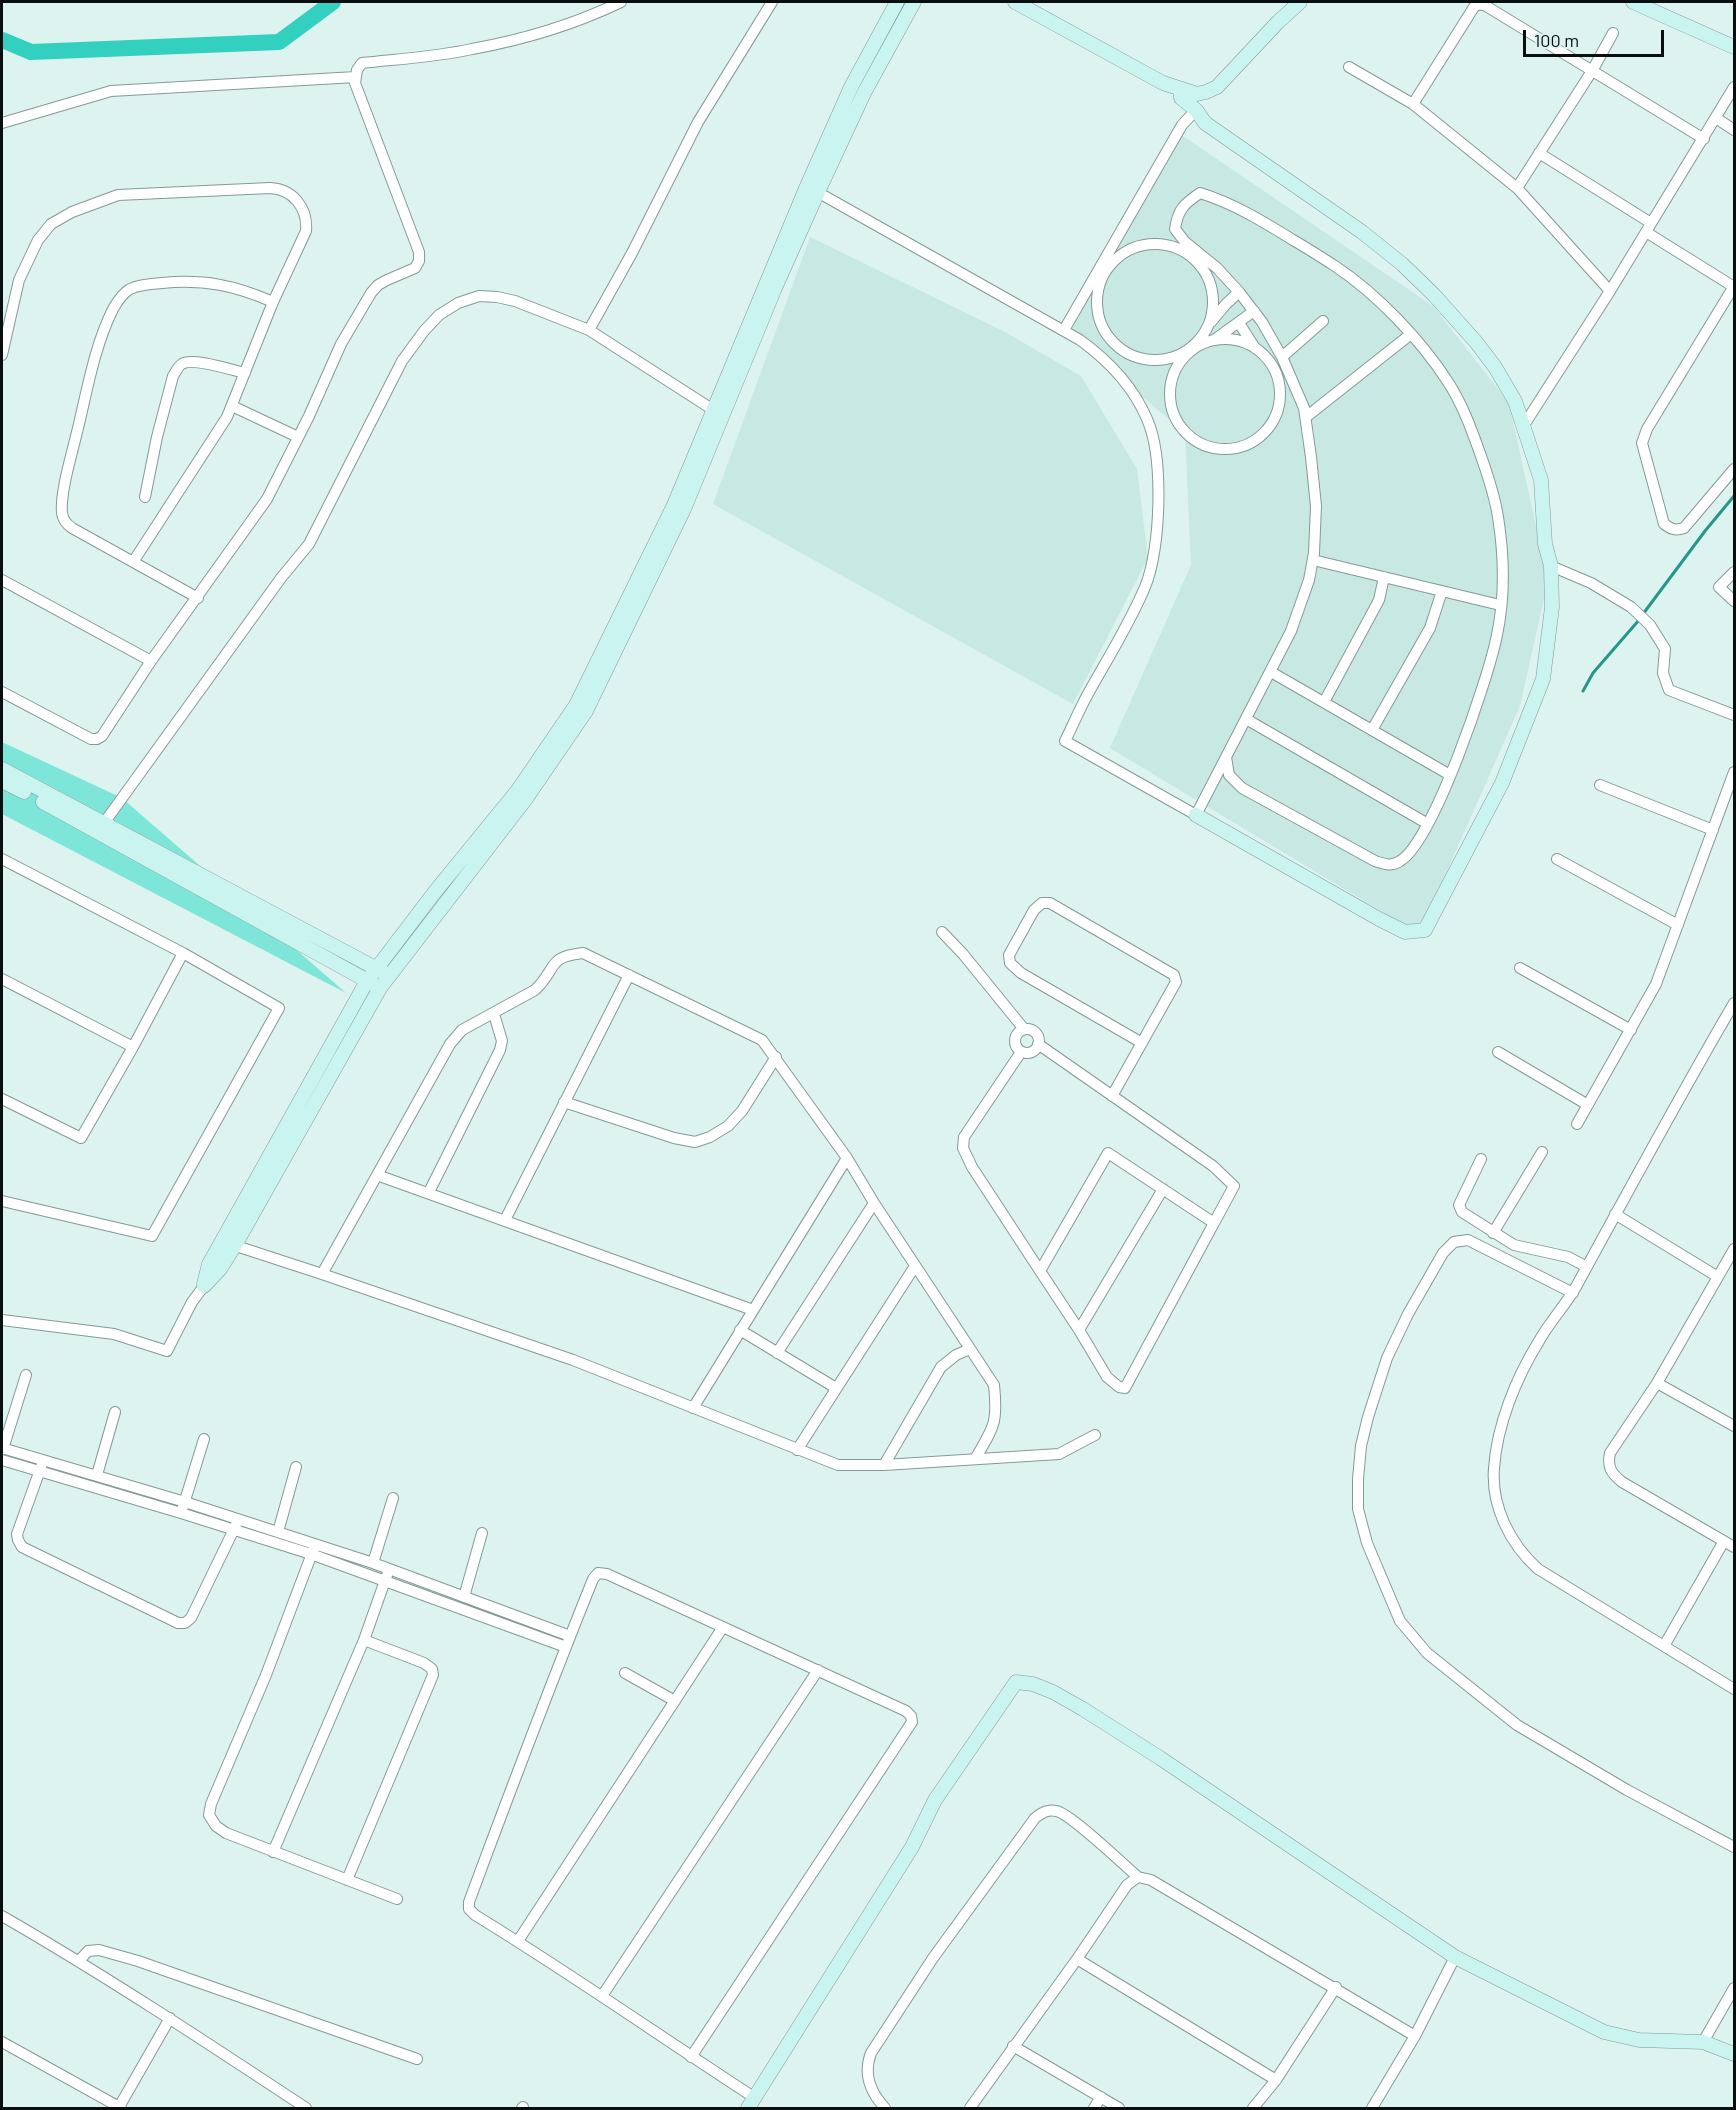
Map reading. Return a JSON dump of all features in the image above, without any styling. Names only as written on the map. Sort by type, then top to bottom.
[{"type":"street","points":[[2,692],[91,739],[98,739],[267,499],[341,344],[371,293],[378,285],[415,268],[420,252],[355,83],[362,63],[471,50],[532,35],[602,11],[621,2]]},
{"type":"street","points":[[589,330],[632,253],[698,122],[772,2]]},
{"type":"street","points":[[2,1320],[114,1334],[167,1351],[192,1302],[220,1269],[228,1244],[367,981],[518,790],[576,705],[718,413],[775,288],[851,87],[897,2]]},
{"type":"street","points":[[812,189],[914,2]]},
{"type":"street","points":[[1015,2],[1163,83],[1197,94],[1217,87],[1300,2]]},
{"type":"street","points":[[1633,2],[1734,46]]},
{"type":"street","points":[[1413,105],[1474,7],[1479,4],[1486,6],[1704,140]]},
{"type":"street","points":[[1517,188],[1592,71],[1613,33]]},
{"type":"street","points":[[1349,67],[1413,105],[1517,188],[1610,291]]},
{"type":"street","points":[[2,123],[111,91],[356,77]]},
{"type":"street","points":[[1524,425],[1704,140],[1734,87]]},
{"type":"street","points":[[812,189],[1064,330],[1101,355],[1122,377],[1148,420],[1155,447],[1159,494],[1156,536],[1146,585],[1065,741],[1388,924],[1405,932],[1425,930],[1502,783],[1543,679],[1552,607],[1551,566],[1545,544],[1541,480],[1515,401],[1495,367],[1448,311],[1402,264],[1362,232],[1205,123],[1196,110],[1181,98],[1180,90]]},
{"type":"street","points":[[1064,330],[1182,125],[1208,97],[1210,90]]},
{"type":"street","points":[[1716,118],[1734,130]]},
{"type":"street","points":[[1539,153],[1734,286],[1647,429],[1642,443],[1664,524],[1671,529],[1684,528],[1734,469]]},
{"type":"street","points":[[2,355],[19,280],[38,240],[51,224],[65,216],[118,195],[270,188],[280,189],[296,197],[307,221],[306,231],[273,302],[232,406],[133,562]]},
{"type":"street","points":[[1196,815],[1291,631],[1309,580],[1313,560],[1316,506],[1304,408],[1282,357],[1262,322],[1239,292],[1217,268],[1185,242],[1175,229],[1177,214],[1186,202],[1200,193],[1220,199],[1337,267],[1374,297],[1411,334],[1449,382],[1471,427],[1487,473],[1498,516],[1502,585],[1497,635],[1476,706],[1450,775],[1428,824],[1414,847],[1401,861],[1389,866],[1375,861],[1242,788],[1229,775],[1226,757]]},
{"type":"street","points":[[1226,304],[1197,262],[1182,251],[1164,245],[1144,245],[1126,252],[1112,264],[1101,280],[1097,298],[1099,317],[1107,335],[1120,349],[1137,357],[1156,360],[1184,353],[1199,341],[1226,304],[1239,292]]},
{"type":"street","points":[[1208,278],[1213,297],[1209,325]]},
{"type":"street","points":[[198,598],[67,525],[64,520],[62,510],[68,470],[93,368],[114,307],[126,292],[133,288],[179,281],[220,284],[247,291],[273,302]]},
{"type":"street","points":[[104,823],[281,578],[309,544],[402,361],[439,315],[458,303],[479,296],[515,301],[589,330],[718,413]]},
{"type":"street","points":[[1239,322],[1257,350],[1270,363],[1277,380],[1279,398],[1275,415],[1266,430],[1252,442],[1235,448],[1217,448],[1200,443],[1185,432],[1175,417],[1170,400],[1171,382],[1178,365],[1197,347],[1214,340],[1254,311]]},
{"type":"street","points":[[1282,357],[1323,321]]},
{"type":"street","points":[[1305,417],[1411,334]]},
{"type":"street","points":[[1214,340],[1232,340],[1257,350]]},
{"type":"street","points":[[145,497],[157,437],[173,376],[178,368],[192,361],[245,373]]},
{"type":"street","points":[[232,406],[298,437]]},
{"type":"street","points":[[228,1244],[380,988],[525,800],[586,711],[684,509],[718,413]]},
{"type":"street","points":[[1313,560],[1500,605]]},
{"type":"street","points":[[1551,566],[1591,583],[1631,607],[1641,617],[1665,650],[1663,673],[1669,690],[1734,715]]},
{"type":"street","points":[[1734,572],[1719,587],[1734,601]]},
{"type":"street","points":[[1324,702],[1379,600],[1384,577]]},
{"type":"street","points":[[2,580],[151,661]]},
{"type":"street","points":[[1372,730],[1430,628],[1442,591]]},
{"type":"street","points":[[1271,672],[1450,775]]},
{"type":"street","points":[[1246,719],[1428,824]]},
{"type":"street","points":[[2,769],[390,976]]},
{"type":"street","points":[[1577,1124],[1656,984],[1734,772]]},
{"type":"street","points":[[2,781],[380,988]]},
{"type":"street","points":[[1600,785],[1713,830]]},
{"type":"street","points":[[2,859],[183,953],[279,1008],[152,1236],[2,1201]]},
{"type":"street","points":[[1557,860],[1678,925]]},
{"type":"street","points":[[1112,1096],[1142,1043],[1176,982],[1174,975],[1050,903],[1042,903],[1034,910],[1009,955],[1010,963],[1021,973],[1142,1043]]},
{"type":"street","points":[[942,932],[963,954],[1024,1029],[1038,1036],[1038,1044],[1029,1053],[1021,1052]]},
{"type":"street","points":[[2,1099],[81,1138],[183,953]]},
{"type":"street","points":[[322,1274],[450,1044],[462,1030],[535,990],[545,980],[554,962],[565,955],[583,954],[762,1040],[776,1057],[847,1158],[994,1385],[996,1406],[994,1426],[975,1459]]},
{"type":"street","points":[[1520,968],[1631,1030]]},
{"type":"street","points":[[504,1220],[629,975]]},
{"type":"street","points":[[3,984],[133,1047]]},
{"type":"street","points":[[1734,1003],[1573,1293],[1539,1341],[1500,1429],[1495,1452],[1493,1486],[1503,1521],[1526,1558],[1538,1569],[1734,1689]]},
{"type":"street","points":[[429,1192],[500,1050],[502,1041],[494,1014]]},
{"type":"street","points":[[1021,1052],[1014,1041],[1017,1034],[1024,1029]]},
{"type":"street","points":[[1021,1052],[964,1137],[963,1148],[972,1167],[1079,1330],[1107,1377],[1119,1387],[1125,1388],[1234,1185],[1213,1166],[1038,1044]]},
{"type":"street","points":[[1498,1052],[1588,1105]]},
{"type":"street","points":[[564,1102],[674,1138],[695,1142],[710,1137],[735,1119],[776,1057]]},
{"type":"street","points":[[1493,1233],[1542,1152]]},
{"type":"street","points":[[1040,1271],[1108,1153],[1214,1223]]},
{"type":"street","points":[[693,1408],[847,1158]]},
{"type":"street","points":[[1481,1159],[1459,1204],[1459,1209],[1514,1245],[1568,1257],[1587,1267]]},
{"type":"street","points":[[376,1175],[429,1192],[753,1310]]},
{"type":"street","points":[[1079,1330],[1163,1189]]},
{"type":"street","points":[[777,1353],[874,1203]]},
{"type":"street","points":[[1616,1214],[1718,1277]]},
{"type":"street","points":[[1573,1293],[1468,1240],[1454,1242],[1443,1253],[1408,1314],[1387,1358],[1368,1417],[1361,1446],[1358,1479],[1358,1509],[1367,1543],[1400,1621],[1427,1653],[1517,1725],[1627,1790],[1734,1847]]},
{"type":"street","points":[[228,1244],[573,1360],[838,1465],[884,1465],[1059,1454],[1095,1435]]},
{"type":"street","points":[[1734,1249],[1657,1383],[1610,1453],[1608,1463],[1613,1474],[1622,1482],[1734,1547]]},
{"type":"street","points":[[797,1450],[915,1266]]},
{"type":"street","points":[[740,1330],[836,1389]]},
{"type":"street","points":[[884,1465],[941,1367],[956,1355],[970,1349]]},
{"type":"street","points":[[26,1375],[2,1448],[42,1466],[183,1508],[387,1575],[464,1597],[570,1636]]},
{"type":"street","points":[[1657,1383],[1734,1426]]},
{"type":"street","points":[[98,1475],[115,1412]]},
{"type":"street","points":[[183,1508],[204,1439]]},
{"type":"street","points":[[2,1460],[98,1475],[183,1508]]},
{"type":"street","points":[[42,1466],[17,1534],[22,1546],[178,1623],[185,1623],[191,1618],[236,1525]]},
{"type":"street","points":[[278,1532],[296,1467]]},
{"type":"street","points":[[373,1563],[393,1498]]},
{"type":"street","points":[[236,1525],[278,1532],[313,1550],[373,1563],[387,1575],[566,1647]]},
{"type":"street","points":[[464,1597],[482,1533]]},
{"type":"street","points":[[1664,1646],[1724,1541]]},
{"type":"street","points":[[313,1550],[266,1676],[211,1804],[209,1815],[216,1826],[226,1833],[397,1899]]},
{"type":"street","points":[[691,2057],[912,1722],[911,1716],[906,1711],[603,1572],[598,1573],[593,1579],[570,1636],[469,1902],[470,1909],[474,1915],[518,1941],[691,2057],[751,2103],[897,1872],[935,1800],[1016,1682],[1033,1684],[1053,1692],[1083,1709],[1160,1758],[1455,1957],[1604,2032],[1640,2040],[1703,2042],[1734,2054]]},
{"type":"street","points":[[273,1852],[364,1640],[387,1575]]},
{"type":"street","points":[[518,1941],[723,1627]]},
{"type":"street","points":[[347,1880],[433,1675],[432,1669],[424,1663],[364,1640]]},
{"type":"street","points":[[602,1996],[818,1670]]},
{"type":"street","points":[[625,1672],[675,1701]]},
{"type":"street","points":[[885,2109],[877,2100],[868,2082],[867,2064],[871,2053],[933,1958],[1035,1818],[1046,1810],[1058,1811],[1072,1820],[1138,1877],[1151,1880],[1336,1987],[1415,2036]]},
{"type":"street","points":[[970,2109],[1127,1885],[1138,1877]]},
{"type":"street","points":[[2,1916],[170,2018],[306,2109]]},
{"type":"street","points":[[79,1961],[87,1951],[99,1950],[138,1961],[417,2059]]},
{"type":"street","points":[[1371,2109],[1415,2036],[1455,1957]]},
{"type":"street","points":[[1077,1959],[1276,2080]]},
{"type":"street","points":[[1253,2109],[1276,2080],[1336,1987]]},
{"type":"street","points":[[1703,2042],[1734,1988]]},
{"type":"street","points":[[2,2042],[119,2108],[170,2018]]},
{"type":"street","points":[[1013,2046],[1119,2109]]},
{"type":"street","points":[[1094,2109],[1101,2097]]},
{"type":"shaded area","points":[[1180,134],[1433,306],[1509,403],[1548,581],[1520,706],[1419,934],[1110,748],[1191,565],[1185,433],[1069,334]]},
{"type":"shaded area","points":[[810,237],[1005,332],[1081,376],[1137,469],[1148,558],[1073,704],[713,504]]},
{"type":"shaded area","points":[[2,742],[122,798],[346,993],[2,814]]},
{"type":"waterway","points":[[2,40],[31,52],[279,42],[333,2]]},
{"type":"waterway","points":[[1643,614],[1734,496]]},
{"type":"waterway","points":[[1583,691],[1593,673],[1639,620]]}]
